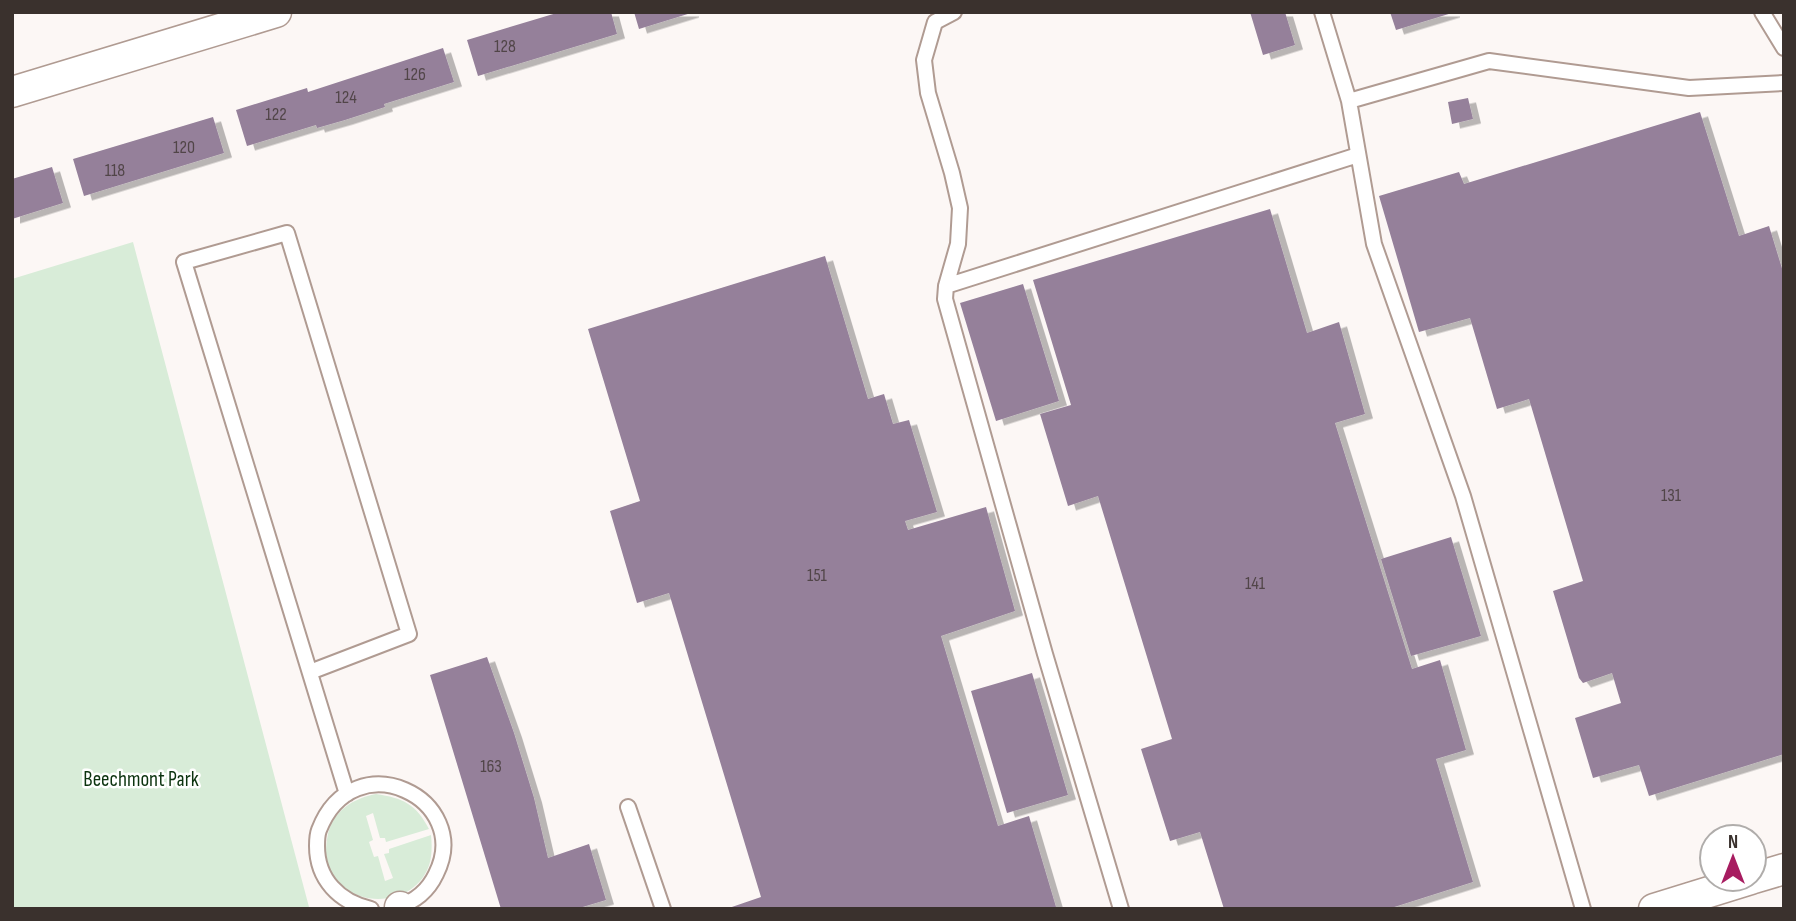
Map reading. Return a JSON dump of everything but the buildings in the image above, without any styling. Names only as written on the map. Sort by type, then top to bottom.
[{"type":"street","points":[[12,92],[276,12]]},
{"type":"street","points":[[1654,909],[1705,893]]},
{"type":"lane","points":[[954,12],[935,22],[924,60],[928,93],[960,208],[958,244],[945,299],[1045,654],[1121,909]]},
{"type":"lane","points":[[1322,12],[1349,101],[1374,244],[1463,496],[1583,909]]},
{"type":"lane","points":[[1762,12],[1782,41]]},
{"type":"lane","points":[[1349,101],[1489,61],[1689,89],[1784,83]]},
{"type":"lane","points":[[946,286],[1358,155]]},
{"type":"lane","points":[[310,672],[409,634],[287,233],[184,262],[347,794]]},
{"type":"lane","points":[[379,784],[398,787],[424,803],[440,827],[442,856],[431,884],[417,898],[390,908],[356,906],[338,894],[324,877],[317,856],[317,835],[326,814],[340,797],[359,787],[379,784]]},
{"type":"lane","points":[[628,807],[663,909]]},
{"type":"green space","name":"Beechmont Park","points":[[133,242],[309,907],[314,909],[12,909],[12,279]]},
{"type":"green space","points":[[376,794],[408,804],[429,829],[386,842],[385,838],[380,838],[373,813],[366,816],[373,840],[369,842],[374,857],[378,856],[385,881],[393,878],[384,854],[389,853],[389,849],[431,835],[432,848],[430,862],[422,879],[408,891],[392,897],[374,899],[357,895],[342,886],[331,872],[326,850],[330,827],[338,814],[355,801]]}]
